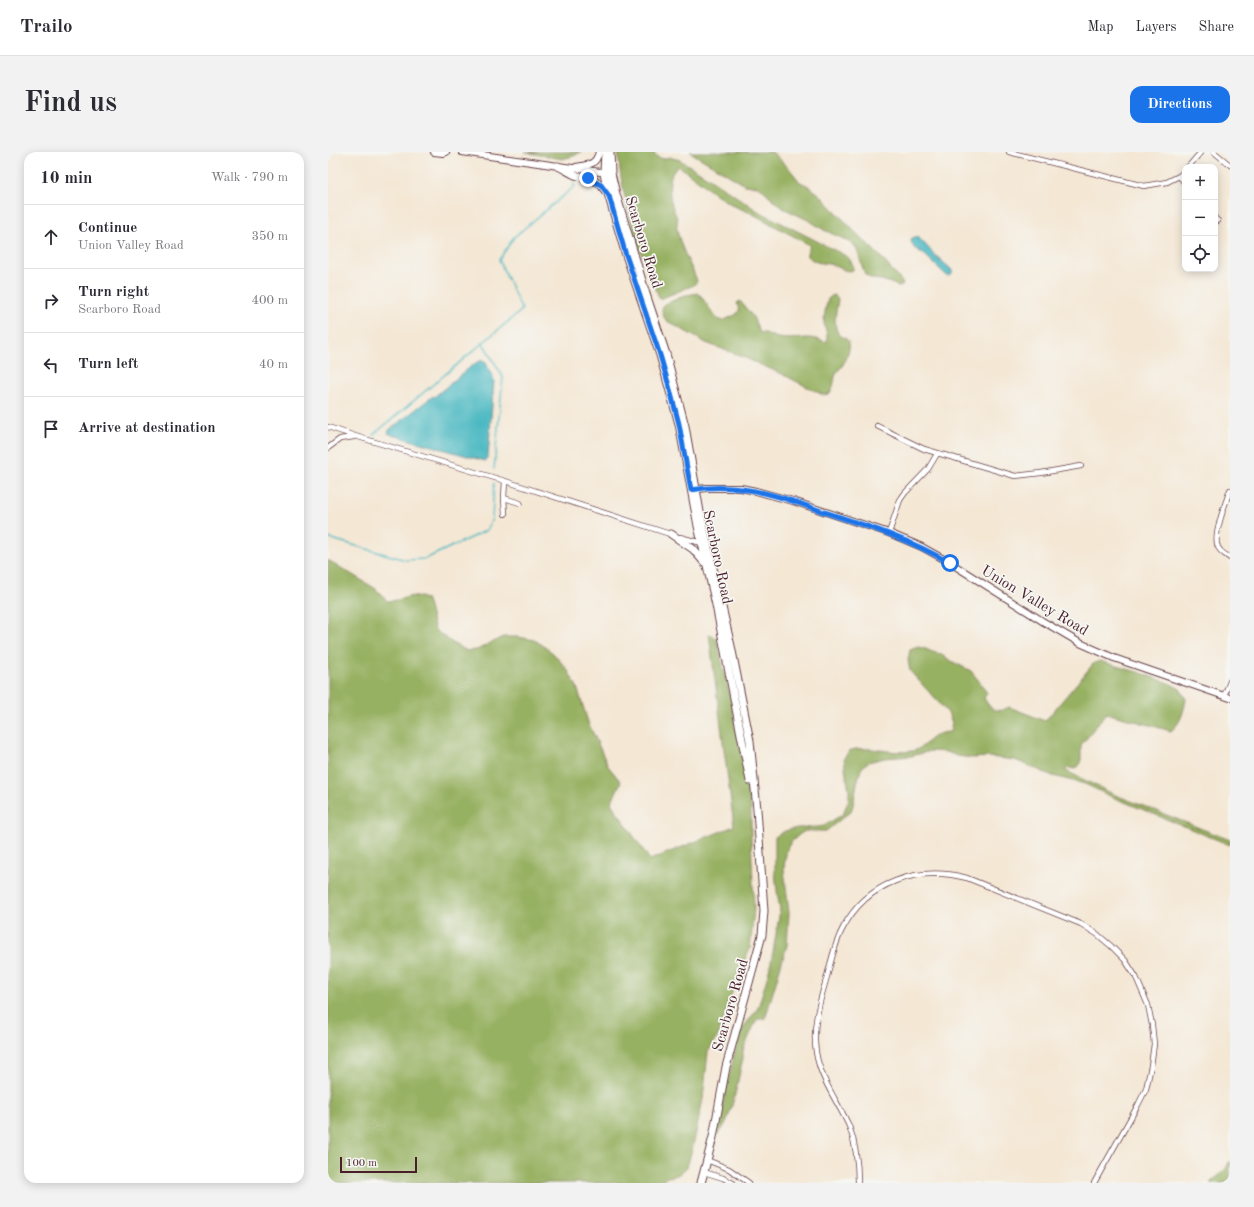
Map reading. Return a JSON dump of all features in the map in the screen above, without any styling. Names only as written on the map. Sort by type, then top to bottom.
[{"type":"main road","name":"Scarboro Road","points":[[605,152],[608,173],[666,354],[676,391],[685,426],[694,490]]},
{"type":"main road","name":"Scarboro Road","points":[[610,152],[606,185],[625,252],[669,386],[694,490],[704,542],[731,646],[750,741],[758,809],[758,832]]},
{"type":"main road","points":[[558,166],[577,176],[596,181],[609,196]]},
{"type":"main road","points":[[671,534],[693,549],[706,564]]},
{"type":"main road","name":"Scarboro Road","points":[[701,1183],[726,1068],[762,936],[764,911],[758,832],[748,765],[716,605],[706,564],[704,542]]},
{"type":"street","points":[[434,152],[446,152]]},
{"type":"street","points":[[462,152],[608,173]]},
{"type":"street","points":[[572,168],[592,164],[598,158],[599,152]]},
{"type":"street","points":[[1009,152],[1144,186],[1167,182],[1182,174]]},
{"type":"street","points":[[1190,164],[1200,152]]},
{"type":"street","points":[[1214,152],[1230,165]]},
{"type":"street","points":[[1179,176],[1182,179]]},
{"type":"street","points":[[877,426],[924,450],[1015,476],[1081,466]]},
{"type":"street","points":[[329,429],[505,481],[688,540],[704,542]]},
{"type":"street","points":[[328,448],[340,439],[355,436]]},
{"type":"street","points":[[889,534],[900,500],[928,469],[937,454]]},
{"type":"street","points":[[505,481],[505,514]]},
{"type":"street","name":"Union Valley Road","points":[[694,490],[706,488],[741,488],[756,491],[793,501],[889,534],[922,547],[949,562],[1080,643],[1114,658],[1227,697]]},
{"type":"street","points":[[1230,490],[1216,540],[1218,548],[1230,558]]},
{"type":"street","points":[[504,498],[520,503]]},
{"type":"street","points":[[1227,697],[1230,681]]},
{"type":"street","points":[[858,1183],[858,1164],[849,1127],[823,1076],[816,1052],[815,1032],[817,1013],[822,993],[836,941],[851,915],[867,897],[897,880],[916,875],[937,873],[967,878],[1081,924],[1097,934],[1111,946],[1124,960],[1136,977],[1148,1005],[1152,1025],[1154,1044],[1151,1066],[1146,1089],[1094,1183]]},
{"type":"street","points":[[707,1160],[735,1172],[749,1183]]},
{"type":"street","points":[[704,1172],[733,1183]]},
{"type":"green space","points":[[525,152],[581,152],[574,156],[562,159]]},
{"type":"green space","points":[[618,152],[654,152],[656,156],[663,159],[669,157],[680,160],[758,211],[848,257],[853,265],[853,270],[846,271],[831,265],[814,261],[807,255],[810,247],[808,244],[751,213],[734,206],[679,166],[672,174],[670,179],[670,197],[677,218],[677,228],[680,242],[697,282],[694,285],[660,299],[639,247],[633,227],[623,189]]},
{"type":"green space","points":[[690,152],[772,152],[788,167],[800,182],[807,185],[819,194],[879,255],[903,285],[899,286],[882,280],[872,279],[865,275],[856,247],[848,241],[781,207],[760,187],[745,185]]},
{"type":"green space","points":[[698,293],[716,318],[722,321],[735,315],[739,311],[737,303],[740,301],[753,317],[760,333],[765,333],[784,339],[813,338],[826,342],[827,335],[824,323],[825,311],[828,299],[833,295],[835,296],[838,299],[835,319],[836,327],[838,334],[849,342],[849,351],[843,364],[836,373],[833,386],[829,394],[823,395],[782,374],[706,343],[667,321],[662,313],[663,305],[686,295]]},
{"type":"green space","points":[[328,560],[376,589],[387,601],[414,596],[427,600],[435,630],[454,644],[467,651],[477,650],[504,637],[518,637],[535,640],[553,653],[567,669],[577,687],[588,722],[608,766],[621,782],[611,803],[650,860],[734,826],[709,634],[717,641],[732,705],[751,808],[754,908],[750,949],[737,977],[718,1036],[708,1052],[703,1099],[693,1146],[687,1167],[679,1174],[667,1177],[661,1183],[328,1183]]},
{"type":"green space","points":[[918,647],[938,653],[971,671],[987,693],[984,698],[994,710],[1001,710],[1009,707],[1045,721],[1094,663],[1100,661],[1141,673],[1171,684],[1180,689],[1186,699],[1180,721],[1171,731],[1106,713],[1081,745],[1081,760],[1078,767],[1073,769],[1067,767],[1066,771],[1113,794],[1230,840],[1230,845],[1112,797],[1085,784],[1053,776],[1015,760],[989,757],[972,758],[957,756],[947,752],[931,751],[911,756],[885,758],[868,762],[861,769],[851,811],[826,831],[805,831],[800,834],[792,841],[787,850],[784,869],[789,913],[787,945],[765,1019],[758,1019],[756,1021],[743,1050],[743,1058],[737,1088],[727,1121],[717,1135],[718,1121],[734,1055],[743,1028],[758,1008],[773,952],[780,910],[775,872],[775,837],[785,831],[797,828],[824,826],[843,814],[849,799],[849,789],[844,758],[850,750],[865,749],[897,752],[912,751],[922,747],[937,735],[950,732],[952,723],[948,713],[910,671],[908,660],[910,650]]},
{"type":"green space","points":[[1230,1161],[1230,1183],[1210,1183],[1225,1170]]},
{"type":"water","points":[[914,237],[920,239],[952,270],[952,274],[950,276],[946,275],[924,254],[914,248],[911,239]]},
{"type":"water","points":[[482,360],[485,361],[494,380],[488,457],[485,461],[388,433],[389,430],[433,396],[434,397],[474,364]]},
{"type":"waterway","points":[[373,435],[522,310],[499,260],[514,237],[575,186],[573,183]]},
{"type":"waterway","points":[[483,343],[503,377],[494,469]]},
{"type":"waterway","points":[[328,538],[406,560],[425,559],[487,530],[492,519],[494,483]]},
{"type":"route","points":[[588,178],[601,185],[609,196],[625,252],[669,386],[679,424],[691,490],[706,488],[741,488],[793,501],[922,547],[950,563]]}]
